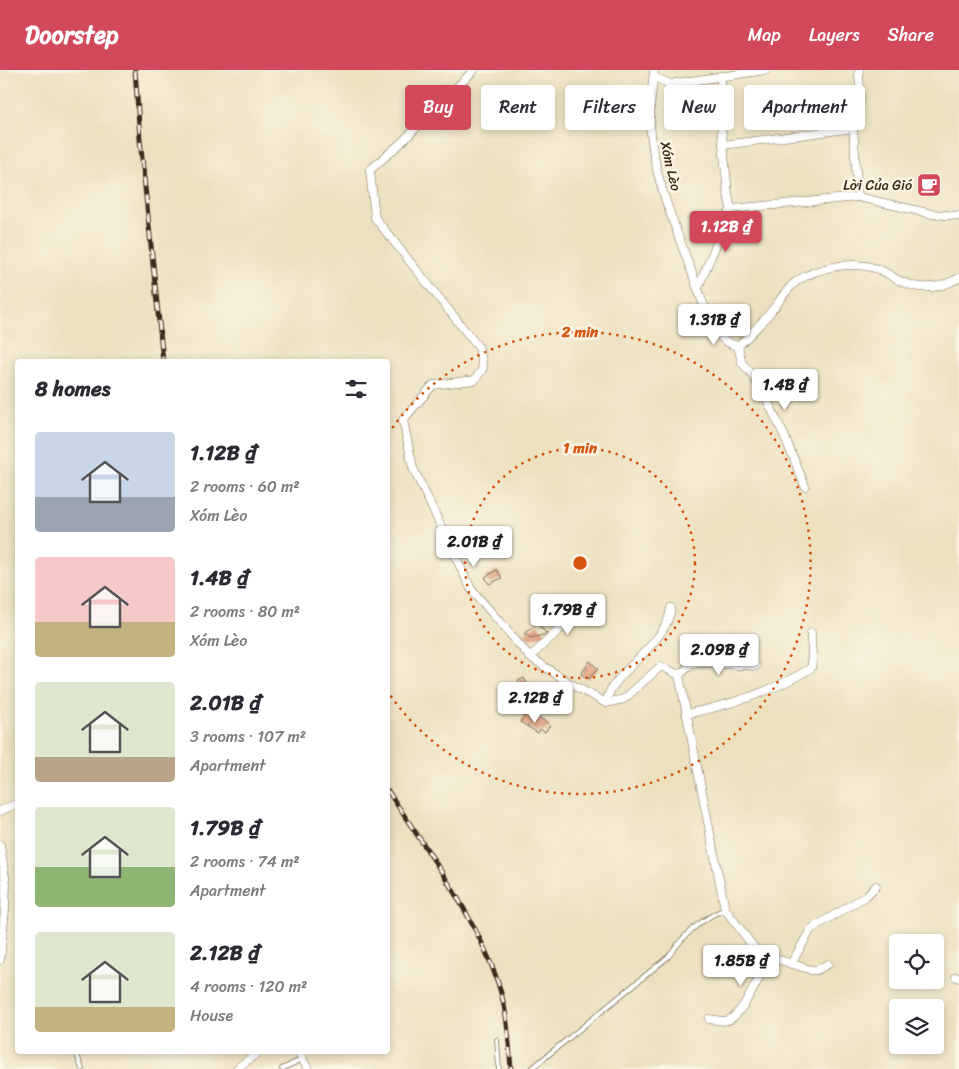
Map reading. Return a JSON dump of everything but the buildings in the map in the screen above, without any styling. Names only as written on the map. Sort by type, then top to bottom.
[{"type":"street","points":[[474,70],[402,142],[370,170],[375,218],[479,348],[483,368],[475,380],[434,385],[403,420],[413,468],[471,588],[530,657],[571,684],[606,703],[624,699],[661,666],[679,675]]},
{"type":"street","points":[[654,74],[670,84],[766,70]]},
{"type":"street","points":[[859,70],[859,85]]},
{"type":"street","name":"Xóm Lèo","points":[[654,74],[649,103],[656,172],[714,328],[722,338],[732,345],[738,346]]},
{"type":"street","points":[[698,288],[731,209],[722,145],[721,76]]},
{"type":"street","points":[[722,145],[839,130]]},
{"type":"street","points":[[853,130],[858,196]]},
{"type":"street","points":[[731,209],[858,196],[932,214],[959,216]]},
{"type":"street","points":[[805,486],[767,400],[752,374],[742,363],[738,346],[773,309],[788,287],[811,274],[829,268],[866,266],[882,271],[904,283],[927,289],[936,288],[959,278]]},
{"type":"street","points":[[530,657],[591,600]]},
{"type":"street","points":[[606,703],[611,689],[658,637],[668,622],[670,608]]},
{"type":"street","points":[[686,714],[734,702],[767,690],[810,668],[813,661],[810,647],[811,633]]},
{"type":"street","points":[[679,675],[692,664],[756,666]]},
{"type":"street","points":[[679,675],[725,909],[758,953],[811,970],[817,970],[828,964]]},
{"type":"street","points":[[0,811],[15,805]]},
{"type":"street","points":[[0,844],[6,884],[0,960]]},
{"type":"street","points":[[791,964],[811,929],[866,896],[876,886]]},
{"type":"street","points":[[709,1019],[722,1022],[732,1018],[748,997],[771,957]]},
{"type":"street","points":[[236,1069],[256,1054]]},
{"type":"street","points":[[300,1055],[308,1069]]},
{"type":"lane","points":[[530,1069],[668,957],[680,941],[701,921],[725,909]]},
{"type":"lane","points":[[497,1040],[499,1069]]},
{"type":"lane","points":[[77,1054],[82,1069]]},
{"type":"lane","points":[[282,1069],[300,1055]]},
{"type":"railway","points":[[135,70],[140,139],[163,359]]},
{"type":"railway","points":[[390,794],[436,863],[481,941],[501,993],[508,1031],[511,1069]]},
{"type":"place","name":"Lời Của Gió","points":[[929,185]]}]
